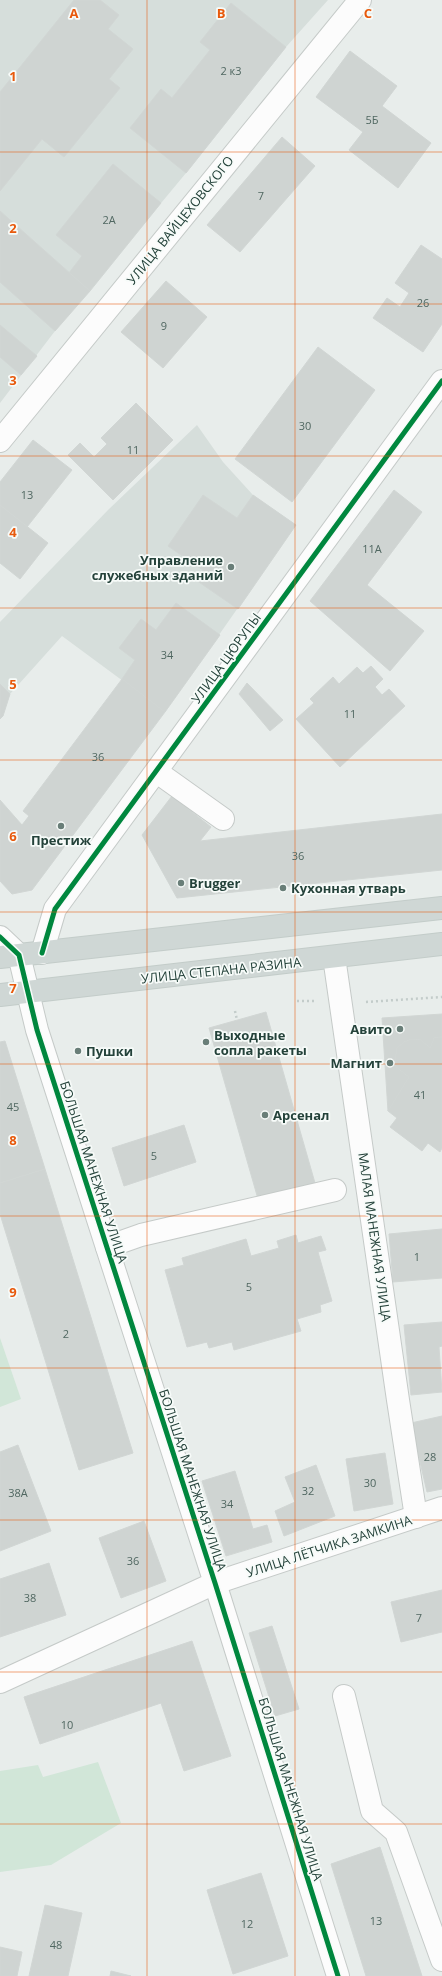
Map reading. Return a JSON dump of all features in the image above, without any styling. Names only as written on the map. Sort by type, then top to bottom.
[{"type":"main road","points":[[9,956],[442,908]]},
{"type":"main road","name":"УЛИЦА СТЕПАНА РАЗИНА","points":[[0,995],[442,944]]},
{"type":"street","name":"УЛИЦА ВАЙЦЕХОВСКОГО","points":[[0,441],[360,0]]},
{"type":"street","name":"УЛИЦА ЦЮРУПЫ","points":[[42,953],[55,909],[157,772],[442,381]]},
{"type":"street","points":[[157,772],[223,819]]},
{"type":"street","points":[[0,937],[9,956]]},
{"type":"street","name":"БОЛЬШАЯ МАНЕЖНАЯ УЛИЦА","points":[[9,956],[26,991],[37,1030],[215,1583],[338,1976]]},
{"type":"street","name":"МАЛАЯ МАНЕЖНАЯ УЛИЦА","points":[[334,957],[416,1517]]},
{"type":"street","points":[[107,1247],[141,1235],[335,1190]]},
{"type":"street","name":"УЛИЦА ЛЁТЧИКА ЗАМКИНА","points":[[0,1682],[215,1583],[442,1508]]},
{"type":"street","points":[[344,1696],[372,1811],[396,1832],[442,1960]]},
{"type":"path","points":[[297,1001],[384,1002],[442,997]]},
{"type":"path","points":[[235,1011],[237,1020]]},
{"type":"shaded area","points":[[0,0],[328,0],[286,47],[186,173],[55,331],[0,403]]},
{"type":"shaded area","points":[[197,425],[223,462],[253,495],[296,525],[165,712],[62,636],[10,694],[3,716],[0,719],[0,622],[108,510]]},
{"type":"green space","points":[[0,1338],[21,1399],[0,1407]]},
{"type":"green space","points":[[98,1762],[121,1823],[51,1865],[0,1872],[0,1771],[38,1765],[43,1777]]},
{"type":"building","points":[[74,0],[100,0],[119,15],[108,29],[133,49],[109,79],[120,88],[64,157],[42,139],[0,191],[0,92]]},
{"type":"building","points":[[231,3],[286,47],[186,173],[130,128],[161,89],[172,98],[210,50],[200,42]]},
{"type":"building","points":[[350,51],[397,86],[382,106],[431,143],[398,188],[349,150],[363,132],[316,97]]},
{"type":"building","points":[[282,137],[315,166],[240,252],[207,225]]},
{"type":"building","points":[[113,164],[161,203],[90,291],[69,273],[82,256],[56,235]]},
{"type":"building","points":[[0,211],[90,291],[55,331],[0,282]]},
{"type":"building","points":[[421,245],[442,259],[442,324],[423,352],[373,318],[387,298],[400,307],[409,293],[395,283]]},
{"type":"building","points":[[166,281],[207,317],[163,368],[121,332]]},
{"type":"building","points":[[0,325],[37,356],[21,375],[0,357]]},
{"type":"building","points":[[318,347],[375,390],[292,502],[235,459]]},
{"type":"building","points":[[136,403],[173,440],[113,500],[68,455],[80,443],[94,457],[107,444],[101,438]]},
{"type":"building","points":[[33,440],[72,470],[27,527],[0,505],[0,482]]},
{"type":"building","points":[[394,490],[422,512],[367,585],[424,631],[390,671],[310,601]]},
{"type":"building","points":[[203,495],[237,518],[253,495],[296,525],[238,609],[196,580],[203,570],[168,546]]},
{"type":"building","points":[[0,505],[48,543],[20,579],[0,563]]},
{"type":"building","points":[[176,603],[220,635],[165,712],[122,679],[135,660],[119,648],[141,619],[156,630]]},
{"type":"building","points":[[371,666],[383,679],[375,687],[382,695],[389,689],[405,706],[340,767],[296,719],[314,703],[310,699],[333,677],[339,684],[357,667],[363,673]]},
{"type":"building","points":[[122,679],[165,712],[32,890],[12,894],[0,881],[0,800],[22,825],[29,816],[23,811]]},
{"type":"building","points":[[247,683],[283,720],[270,731],[239,694]]},
{"type":"building","points":[[0,684],[10,694],[3,716],[0,719]]},
{"type":"building","points":[[172,796],[211,827],[200,841],[442,814],[442,870],[177,898],[142,835]]},
{"type":"building","name":"Арсенал","points":[[266,1012],[315,1183],[258,1199],[209,1028]]},
{"type":"building","name":"Магнит","points":[[442,1014],[442,1037],[434,1038],[430,1048],[421,1040],[412,1039],[404,1042],[397,1048],[395,1066],[409,1077],[388,1111],[382,1018]]},
{"type":"building","points":[[442,1037],[442,1148],[440,1152],[428,1143],[422,1151],[390,1127],[397,1118],[388,1111],[409,1077],[395,1066],[395,1059],[397,1048],[404,1042],[412,1039],[421,1040],[430,1048],[434,1038]]},
{"type":"building","points":[[5,1041],[45,1169],[0,1183],[0,1042]]},
{"type":"building","points":[[184,1125],[196,1162],[124,1186],[112,1148]]},
{"type":"building","points":[[45,1169],[133,1453],[79,1470],[0,1214],[0,1183]]},
{"type":"building","points":[[442,1229],[442,1278],[393,1282],[389,1234]]},
{"type":"building","points":[[296,1235],[298,1243],[321,1236],[326,1250],[318,1252],[332,1301],[320,1305],[321,1312],[297,1319],[301,1331],[234,1350],[232,1342],[209,1348],[207,1342],[187,1347],[165,1270],[184,1265],[182,1258],[246,1239],[251,1256],[279,1248],[277,1241]]},
{"type":"building","points":[[442,1322],[442,1346],[439,1347],[442,1392],[411,1395],[404,1325]]},
{"type":"building","points":[[442,1416],[442,1489],[427,1492],[411,1423]]},
{"type":"building","points":[[18,1445],[51,1531],[0,1551],[0,1452]]},
{"type":"building","points":[[385,1453],[393,1504],[354,1511],[346,1459]]},
{"type":"building","points":[[316,1465],[335,1516],[284,1536],[275,1511],[295,1502],[285,1477]]},
{"type":"building","points":[[235,1471],[253,1529],[267,1525],[272,1542],[226,1556],[202,1481]]},
{"type":"building","points":[[144,1521],[166,1581],[121,1598],[99,1538]]},
{"type":"building","points":[[49,1563],[66,1615],[0,1637],[0,1579]]},
{"type":"building","points":[[442,1590],[442,1632],[401,1642],[391,1602]]},
{"type":"building","points":[[272,1626],[299,1709],[275,1716],[249,1633]]},
{"type":"building","points":[[192,1641],[231,1756],[184,1771],[161,1703],[40,1744],[24,1697]]},
{"type":"building","points":[[380,1847],[422,1976],[366,1976],[331,1864]]},
{"type":"building","points":[[261,1873],[288,1956],[233,1974],[207,1890]]},
{"type":"building","points":[[45,1905],[82,1913],[68,1976],[29,1976]]},
{"type":"building","points":[[0,1947],[22,1952],[17,1976],[0,1976]]},
{"type":"building","points":[[111,1971],[131,1976],[110,1976]]},
{"type":"cycle path","points":[[42,953],[55,909],[442,381]]},
{"type":"cycle path","points":[[0,937],[19,955],[37,1030],[215,1583],[338,1976]]},
{"type":"place","name":"Управление служебных зданий","points":[[231,567]]},
{"type":"place","name":"Престиж","points":[[61,826]]},
{"type":"place","name":"Brugger","points":[[181,883]]},
{"type":"place","name":"Кухонная утварь","points":[[283,888]]},
{"type":"place","name":"Авито","points":[[400,1029]]},
{"type":"place","name":"Выходные сопла ракеты","points":[[206,1042]]},
{"type":"place","name":"Пушки","points":[[78,1051]]},
{"type":"place","name":"Магнит","points":[[390,1063]]},
{"type":"place","name":"Арсенал","points":[[265,1115]]}]
